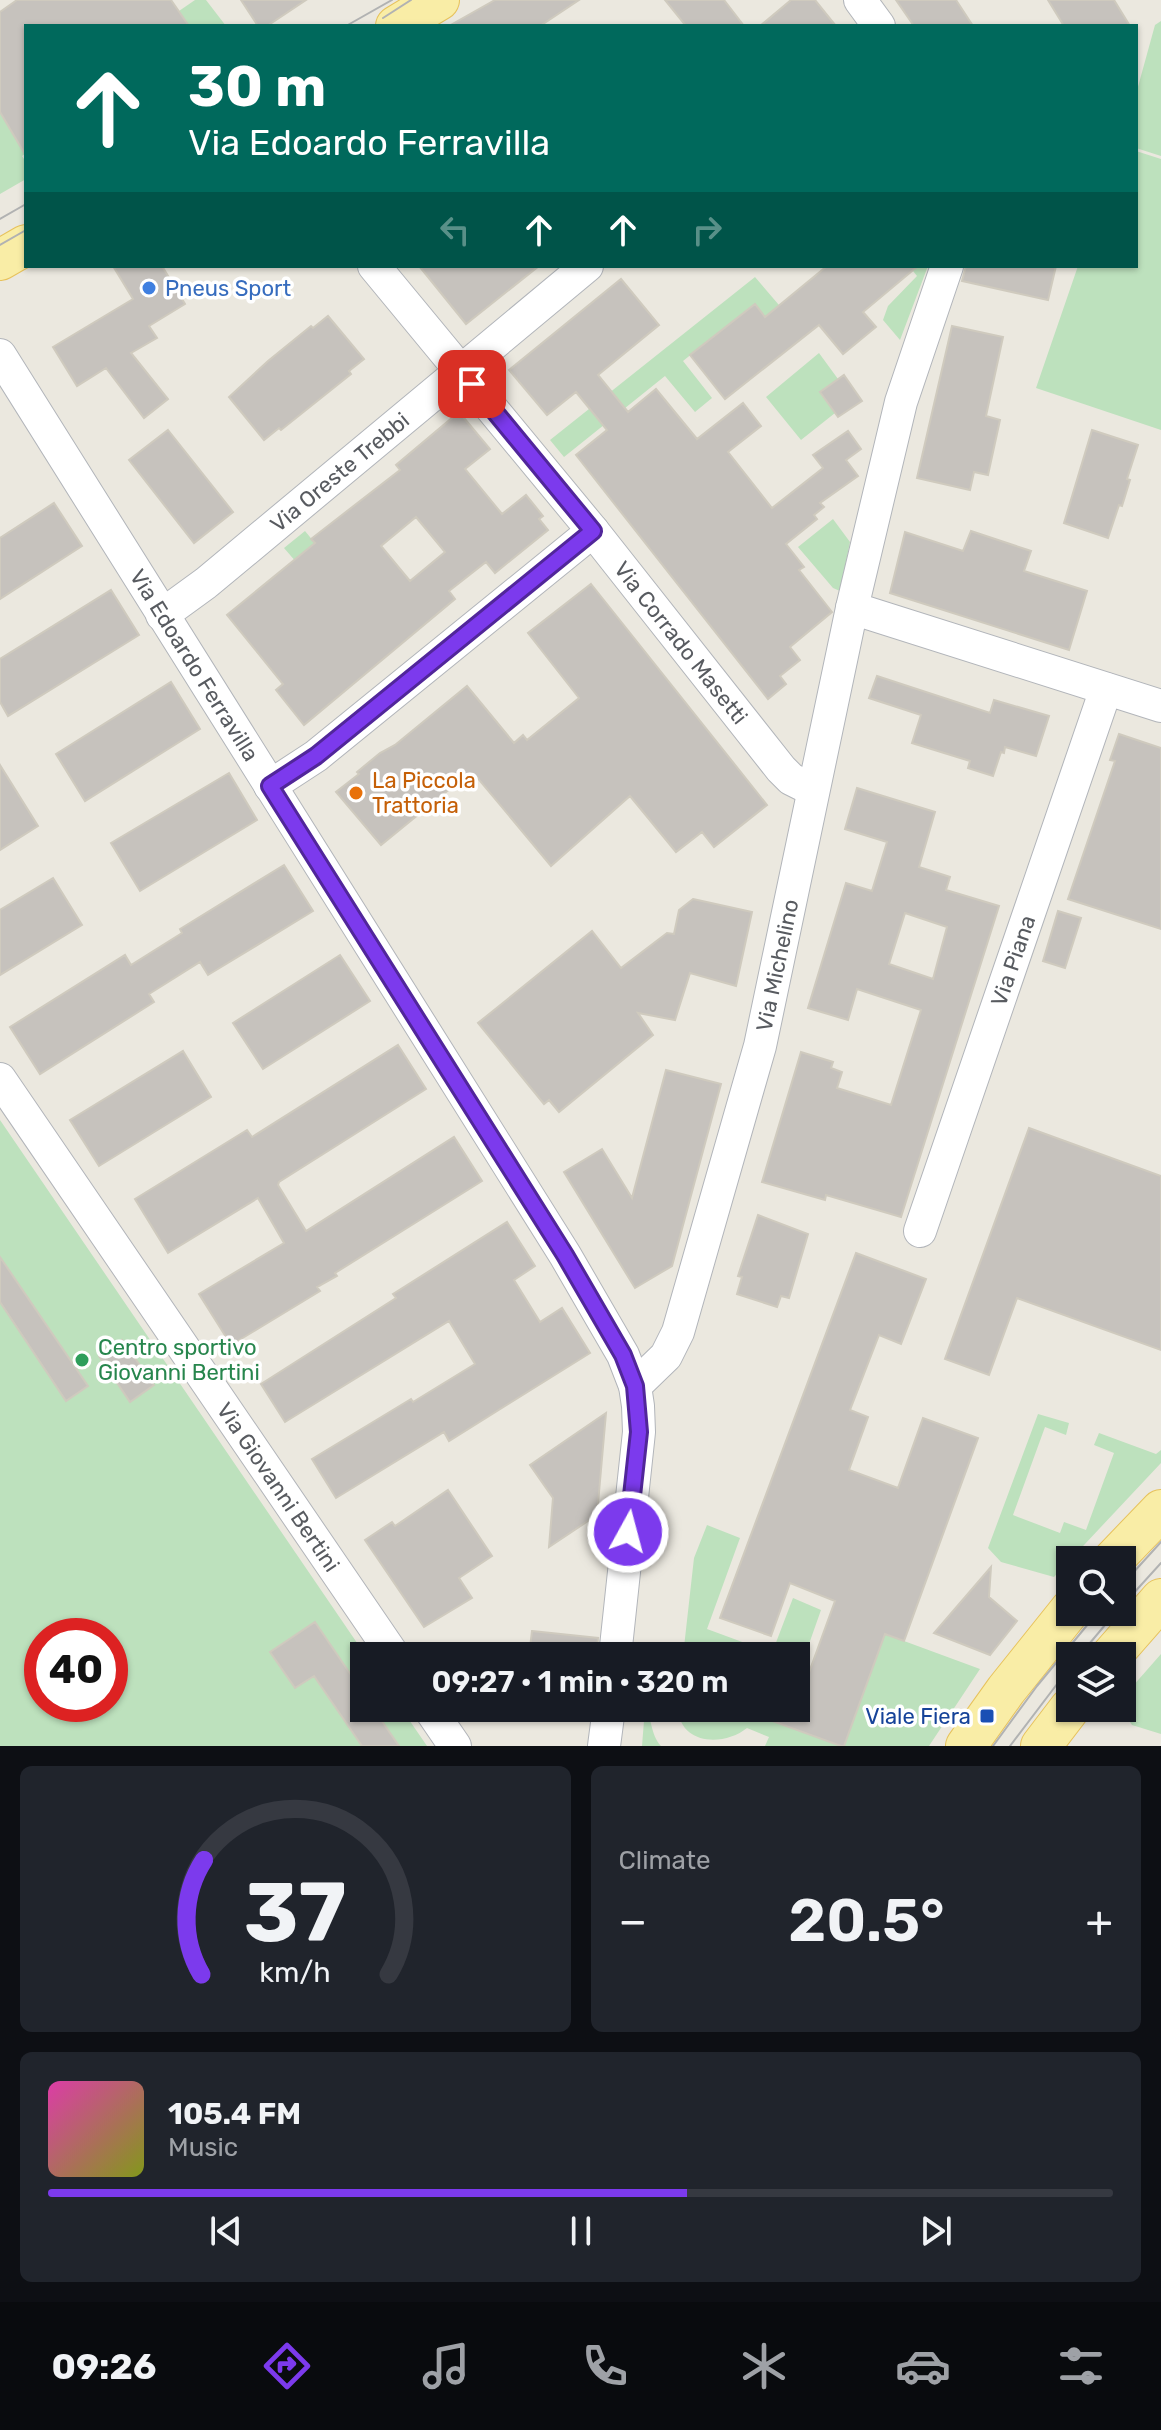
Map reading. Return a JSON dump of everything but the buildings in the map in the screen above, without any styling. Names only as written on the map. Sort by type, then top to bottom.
[{"type":"main road","points":[[399,24],[439,0]]},
{"type":"main road","points":[[0,260],[24,246]]},
{"type":"main road","points":[[1126,1546],[1161,1510]]},
{"type":"main road","points":[[1123,1642],[1161,1599]]},
{"type":"main road","points":[[966,1746],[1057,1626]]},
{"type":"main road","points":[[1041,1746],[1059,1722]]},
{"type":"street","points":[[860,0],[878,24]]},
{"type":"street","name":"Via Corrado Masetti","points":[[376,268],[593,531],[781,769],[791,779],[813,790]]},
{"type":"street","name":"Via Oreste Trebbi","points":[[162,615],[206,583],[585,268]]},
{"type":"street","name":"Via Michelino","points":[[635,1386],[666,1356],[678,1332],[760,1046],[852,608],[905,388],[946,268]]},
{"type":"street","name":"Via Edoardo Ferravilla","points":[[0,355],[565,1255],[606,1324],[635,1386]]},
{"type":"street","points":[[270,786],[316,756],[593,531]]},
{"type":"street","points":[[852,608],[1161,706]]},
{"type":"street","name":"Via Piana","points":[[920,1231],[1106,689]]},
{"type":"street","name":"Via Giovanni Bertini","points":[[0,1079],[384,1642]]},
{"type":"street","points":[[616,1642],[639,1432],[635,1386]]},
{"type":"street","points":[[439,1722],[455,1746]]},
{"type":"street","points":[[604,1746],[607,1722]]},
{"type":"green space","points":[[195,0],[206,0],[224,24],[186,24],[179,11]]},
{"type":"green space","points":[[1161,21],[1161,156],[1138,149],[1138,87],[1155,25]]},
{"type":"green space","points":[[0,113],[24,152],[24,180],[0,194]]},
{"type":"green space","points":[[1138,152],[1161,159],[1161,430],[1036,388],[1077,268],[1138,268]]},
{"type":"green space","points":[[911,268],[927,268],[900,340],[883,320],[888,306],[917,276]]},
{"type":"green space","points":[[755,277],[797,326],[781,337],[754,304],[683,361],[712,398],[695,412],[665,376],[564,457],[550,440]]},
{"type":"green space","points":[[819,353],[838,379],[820,393],[835,413],[801,440],[766,397]]},
{"type":"green space","points":[[833,519],[850,542],[840,591],[833,588],[798,547]]},
{"type":"green space","points":[[305,531],[361,599],[342,615],[284,548]]},
{"type":"green space","name":"Centro sportivo Giovanni Bertini","points":[[0,1120],[356,1642],[350,1642],[350,1722],[411,1722],[427,1746],[0,1746]]},
{"type":"green space","points":[[1038,1414],[1069,1423],[1066,1435],[1045,1427],[1013,1515],[1060,1533],[1064,1522],[1086,1530],[1114,1453],[1094,1445],[1099,1433],[1156,1454],[1161,1450],[1161,1463],[1083,1546],[1056,1546],[1054,1577],[1001,1562],[988,1548]]},
{"type":"green space","points":[[707,1525],[740,1538],[707,1629],[742,1642],[685,1642],[694,1558]]},
{"type":"green space","points":[[793,1598],[821,1610],[810,1642],[776,1642]]},
{"type":"green space","points":[[885,1634],[980,1669],[929,1746],[844,1746]]},
{"type":"green space","points":[[1161,1654],[1161,1734],[1130,1722],[1136,1722],[1136,1682]]},
{"type":"green space","points":[[644,1722],[651,1722],[661,1746],[642,1746]]},
{"type":"green space","points":[[682,1722],[797,1722],[841,1746],[765,1746],[769,1737],[747,1728],[716,1740],[695,1736]]},
{"type":"tram line","points":[[350,24],[392,0]]},
{"type":"tram line","points":[[383,18],[411,0]]},
{"type":"tram line","points":[[0,219],[24,205]]},
{"type":"tram line","points":[[0,245],[24,231]]},
{"type":"tram line","points":[[1136,1570],[1161,1542]]},
{"type":"tram line","points":[[1136,1591],[1161,1563]]},
{"type":"tram line","points":[[993,1746],[1086,1626]]},
{"type":"tram line","points":[[1091,1642],[1104,1626]]},
{"type":"tram line","points":[[1010,1746],[1056,1685]]},
{"type":"place","name":"Pneus Sport","points":[[149,288]]},
{"type":"place","name":"La Piccola Trattoria","points":[[356,793]]},
{"type":"place","name":"Centro sportivo Giovanni Bertini","points":[[82,1360]]},
{"type":"place","name":"Viale Fiera","points":[[987,1716]]},
{"type":"route","points":[[472,384],[593,531],[316,756],[270,786],[565,1255],[623,1355],[635,1386],[639,1432],[628,1532]]}]
